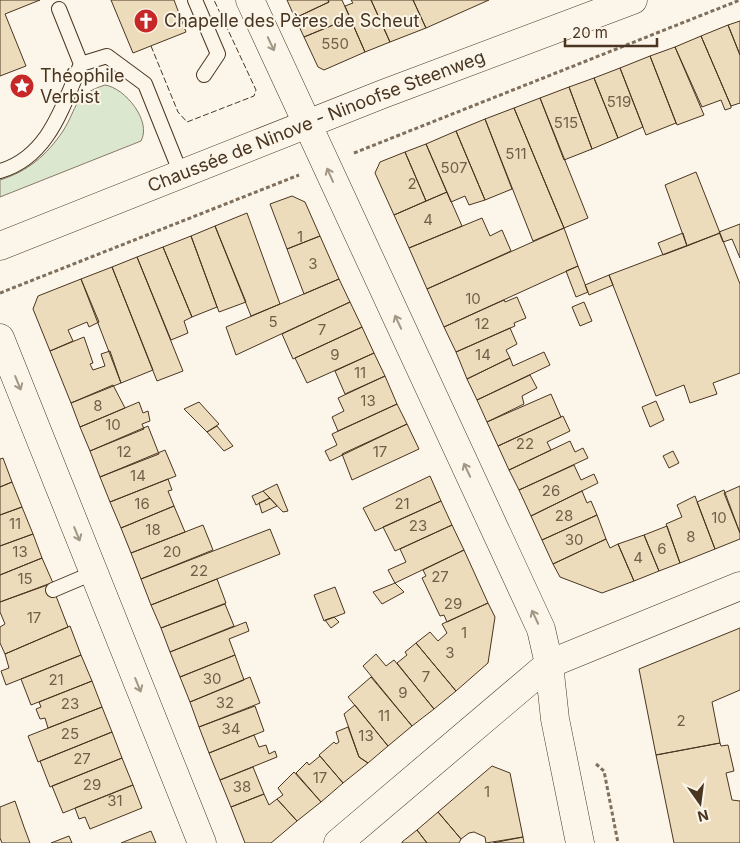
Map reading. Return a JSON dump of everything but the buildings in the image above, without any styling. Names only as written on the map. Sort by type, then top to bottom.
[{"type":"street","points":[[250,0],[541,629],[549,664],[555,719],[580,843]]},
{"type":"street","name":"Chaussée de Ninove - Ninoofse Steenweg","points":[[0,246],[307,124],[633,0]]},
{"type":"street","points":[[0,338],[202,843]]},
{"type":"street","points":[[338,843],[549,664],[740,586]]},
{"type":"lane","points":[[195,0],[218,54],[204,76]]},
{"type":"lane","points":[[59,9],[82,64]]},
{"type":"lane","points":[[0,171],[25,160],[45,142],[82,64],[107,56],[145,84],[181,174]]},
{"type":"lane","points":[[53,590],[93,573]]},
{"type":"path","points":[[0,293],[740,0]]},
{"type":"path","points":[[604,771],[618,843]]},
{"type":"green space","points":[[105,85],[121,92],[135,107],[143,124],[141,141],[0,197],[0,180],[36,162],[63,131],[82,98],[87,93]]},
{"type":"fence","points":[[151,46],[178,112],[187,122],[254,96],[256,90],[214,0]]},
{"type":"place","name":"Chapelle des Pères de Scheut","points":[[146,21]]},
{"type":"place","name":"Théophile Verbist","points":[[22,86]]}]
